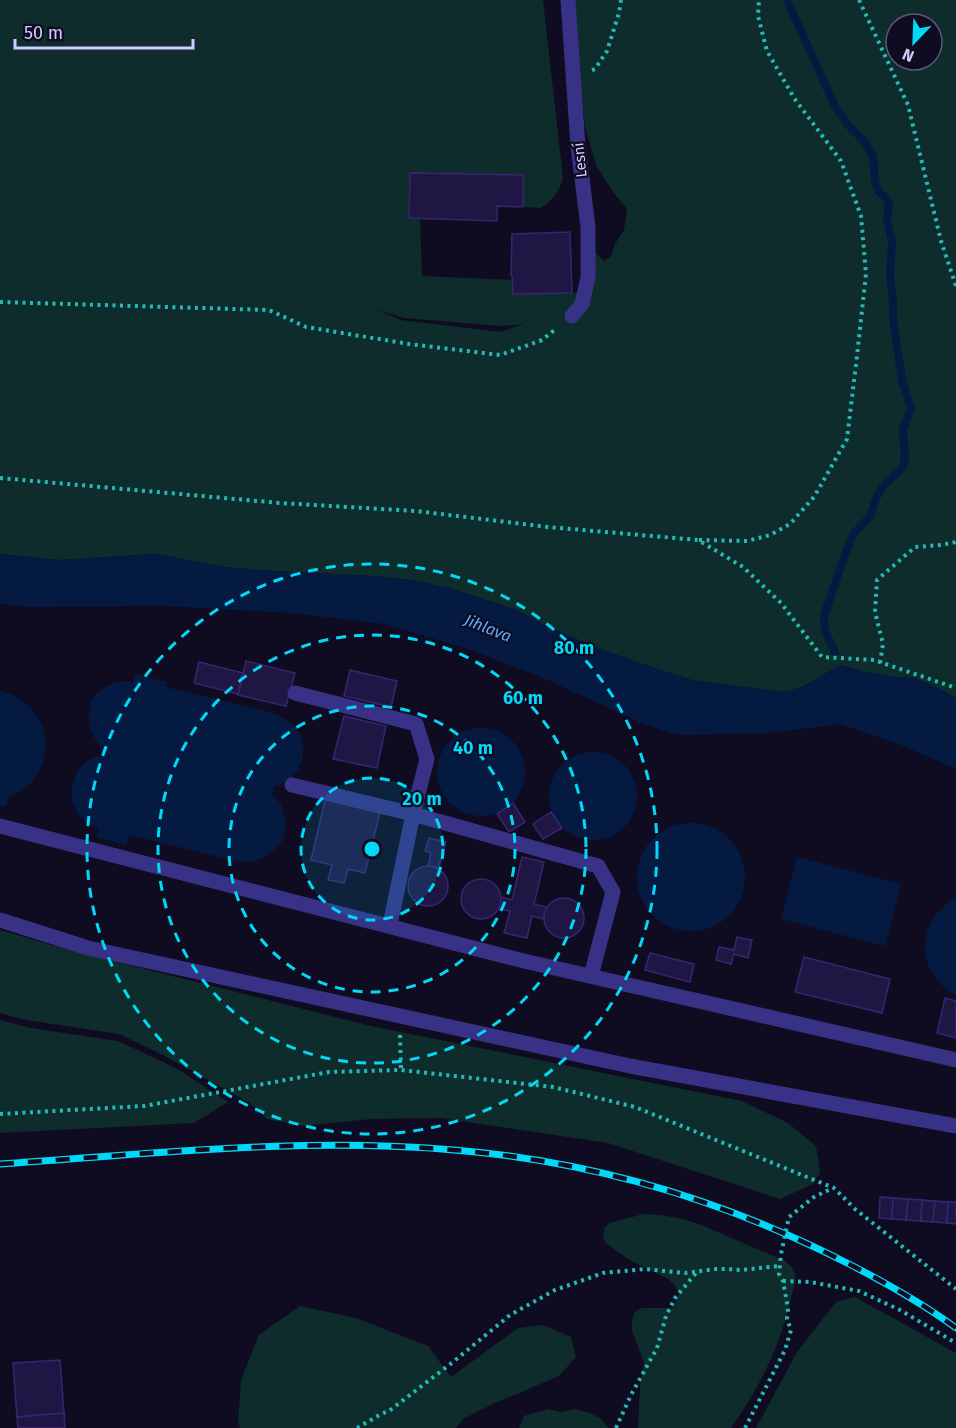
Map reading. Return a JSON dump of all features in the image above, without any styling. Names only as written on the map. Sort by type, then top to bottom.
[{"type":"street","name":"Lesní","points":[[568,0],[578,146],[588,227],[588,278],[582,304],[572,316]]},
{"type":"street","points":[[295,693],[416,724],[426,759],[390,925]]},
{"type":"street","points":[[292,785],[413,814],[598,866],[613,891],[591,976]]},
{"type":"street","points":[[0,826],[524,961],[956,1060]]},
{"type":"street","points":[[0,920],[88,948],[630,1066],[956,1125]]},
{"type":"path","points":[[573,79],[595,69],[607,51],[621,0]]},
{"type":"path","points":[[0,478],[280,503],[416,511],[548,527],[698,540],[747,541],[770,535],[790,524],[814,497],[847,439],[866,274],[861,216],[841,161],[795,98],[766,51],[758,16],[759,0]]},
{"type":"path","points":[[859,0],[908,105],[941,242],[956,286]]},
{"type":"path","points":[[0,302],[269,310],[306,327],[409,344],[500,355],[542,340],[572,316]]},
{"type":"path","points":[[698,540],[743,567],[781,603],[822,657],[874,660],[956,688]]},
{"type":"path","points":[[880,663],[883,644],[875,612],[877,580],[915,547],[956,542]]},
{"type":"path","points":[[399,1016],[401,1070]]},
{"type":"path","points":[[0,1114],[144,1106],[329,1072],[401,1070],[553,1087],[635,1107],[834,1188],[855,1209],[956,1289]]},
{"type":"path","points":[[745,1428],[785,1350],[792,1330],[787,1319],[788,1309],[783,1281],[779,1274],[789,1217],[814,1197],[834,1188]]},
{"type":"path","points":[[357,1428],[388,1411],[510,1315],[555,1290],[603,1274],[645,1269],[685,1273],[779,1266]]},
{"type":"path","points":[[616,1428],[657,1348],[666,1316],[675,1298],[696,1272]]},
{"type":"path","points":[[783,1281],[810,1282],[859,1292],[900,1310],[956,1343]]},
{"type":"green space","points":[[0,0],[543,0],[563,178],[555,195],[541,208],[523,207],[523,175],[410,174],[409,218],[420,219],[422,276],[513,280],[513,294],[576,293],[584,279],[587,244],[604,261],[611,256],[624,230],[627,209],[596,165],[585,127],[572,0],[956,0],[956,698],[914,678],[865,672],[841,665],[800,688],[783,692],[692,680],[603,650],[548,627],[517,610],[449,588],[412,580],[225,567],[156,554],[60,560],[0,554]],"holes":[[[378,310],[404,318],[501,326],[524,324],[500,332],[401,320]]]},
{"type":"green space","points":[[0,930],[65,949],[371,1026],[742,1101],[788,1123],[816,1146],[820,1172],[813,1184],[780,1199],[608,1143],[441,1118],[371,1119],[303,1126],[267,1119],[250,1103],[159,1053],[119,1034],[26,1020],[0,1013]]},
{"type":"green space","points":[[0,1020],[31,1028],[118,1041],[176,1068],[228,1102],[194,1123],[0,1133]]},
{"type":"green space","points":[[643,1214],[679,1218],[699,1224],[785,1261],[792,1267],[795,1274],[795,1284],[775,1350],[760,1382],[731,1428],[638,1428],[644,1362],[632,1331],[634,1313],[641,1308],[671,1308],[679,1294],[669,1279],[631,1261],[607,1244],[603,1238],[605,1227],[610,1223]]},
{"type":"green space","points":[[855,1297],[956,1353],[956,1428],[756,1428],[797,1352],[836,1302]]},
{"type":"green space","points":[[300,1306],[356,1318],[428,1346],[451,1377],[518,1328],[543,1325],[571,1337],[576,1357],[559,1376],[463,1419],[456,1428],[240,1428],[238,1422],[241,1380],[259,1335]]},
{"type":"green space","points":[[548,1409],[561,1412],[574,1409],[590,1413],[601,1419],[609,1428],[519,1428],[524,1416]]},
{"type":"water","name":"Jihlava","points":[[0,554],[60,560],[156,554],[225,567],[412,580],[449,588],[517,610],[548,627],[651,667],[692,680],[743,687],[783,692],[800,688],[841,665],[865,672],[913,678],[956,698],[956,769],[906,747],[841,724],[769,733],[685,735],[670,733],[639,722],[548,680],[468,649],[385,624],[291,613],[166,606],[29,607],[0,604]]},
{"type":"water","points":[[136,674],[167,682],[166,687],[266,711],[290,722],[298,730],[303,741],[303,755],[299,767],[289,779],[274,787],[272,794],[282,807],[285,833],[278,847],[272,852],[257,860],[241,862],[129,835],[126,845],[97,837],[99,829],[79,815],[71,792],[74,778],[89,760],[101,755],[103,749],[94,738],[90,726],[91,703],[97,693],[107,686],[118,682],[133,682]]},
{"type":"water","points":[[0,691],[19,699],[36,714],[45,741],[40,769],[32,781],[21,791],[7,797],[7,805],[0,806]]},
{"type":"water","points":[[481,728],[498,731],[512,741],[522,755],[525,772],[522,789],[512,803],[498,813],[481,816],[464,813],[450,803],[440,789],[437,772],[440,755],[450,741],[464,731]]},
{"type":"water","points":[[593,752],[610,755],[624,765],[634,779],[637,796],[634,813],[624,827],[610,837],[593,840],[576,837],[562,827],[552,813],[549,796],[552,779],[562,765],[576,755]]},
{"type":"water","points":[[691,823],[712,827],[729,839],[741,856],[745,877],[741,898],[729,915],[712,927],[691,931],[670,927],[653,915],[641,898],[637,877],[641,856],[653,839],[670,827]]},
{"type":"water","points":[[797,857],[901,884],[885,946],[781,919]]},
{"type":"water","points":[[956,897],[956,995],[942,985],[933,974],[927,960],[925,946],[927,932],[933,919]]},
{"type":"building","points":[[410,173],[523,175],[523,207],[497,206],[497,221],[409,218]]},
{"type":"building","points":[[570,232],[572,293],[513,294],[512,234]]},
{"type":"building","points":[[246,661],[295,673],[286,706],[238,695]]},
{"type":"building","points":[[199,662],[243,673],[238,694],[194,683]]},
{"type":"building","points":[[350,670],[397,681],[391,707],[344,696]]},
{"type":"building","points":[[344,716],[386,726],[377,768],[333,759]]},
{"type":"building","points":[[326,796],[381,808],[365,873],[348,869],[344,883],[328,880],[332,865],[311,860]]},
{"type":"building","points":[[513,803],[525,822],[509,832],[497,814]]},
{"type":"building","points":[[551,812],[562,828],[543,839],[533,824]]},
{"type":"building","points":[[429,838],[446,842],[438,868],[428,866],[431,853],[425,851]]},
{"type":"building","points":[[522,857],[544,862],[534,904],[547,907],[544,919],[532,916],[527,938],[504,933],[510,911],[498,909],[501,897],[512,900]]},
{"type":"building","points":[[428,866],[442,872],[448,886],[442,900],[428,906],[414,900],[408,886],[414,872]]},
{"type":"building","points":[[481,879],[495,885],[501,899],[495,913],[481,919],[467,913],[461,899],[467,885]]},
{"type":"building","points":[[564,898],[578,904],[584,918],[578,932],[564,938],[550,932],[544,918],[550,904]]},
{"type":"building","points":[[737,937],[752,940],[748,958],[734,954],[731,964],[716,960],[719,947],[734,950]]},
{"type":"building","points":[[650,953],[694,964],[690,982],[645,970]]},
{"type":"building","points":[[804,957],[890,979],[882,1013],[795,992]]},
{"type":"building","points":[[945,998],[956,1001],[956,1038],[937,1033]]},
{"type":"building","points":[[880,1197],[893,1198],[892,1219],[879,1218]]},
{"type":"building","points":[[893,1198],[908,1199],[906,1220],[892,1219]]},
{"type":"building","points":[[908,1199],[922,1200],[921,1221],[906,1220]]},
{"type":"building","points":[[922,1200],[935,1201],[933,1222],[921,1221]]},
{"type":"building","points":[[935,1201],[948,1202],[947,1223],[933,1222]]},
{"type":"building","points":[[948,1202],[956,1202],[956,1224],[947,1223]]},
{"type":"building","points":[[60,1360],[64,1413],[17,1417],[13,1363]]},
{"type":"building","points":[[64,1413],[65,1428],[18,1428],[17,1417]]},
{"type":"waterway","points":[[787,0],[835,106],[849,126],[864,141],[873,156],[878,191],[889,203],[887,221],[892,241],[890,276],[893,318],[902,380],[911,409],[903,429],[905,459],[903,467],[884,485],[876,498],[870,517],[852,537],[828,604],[824,617],[825,631],[835,652]]},
{"type":"railway","points":[[0,1164],[284,1146],[398,1146],[506,1155],[607,1174],[706,1203],[755,1221],[863,1271],[956,1328]]}]
